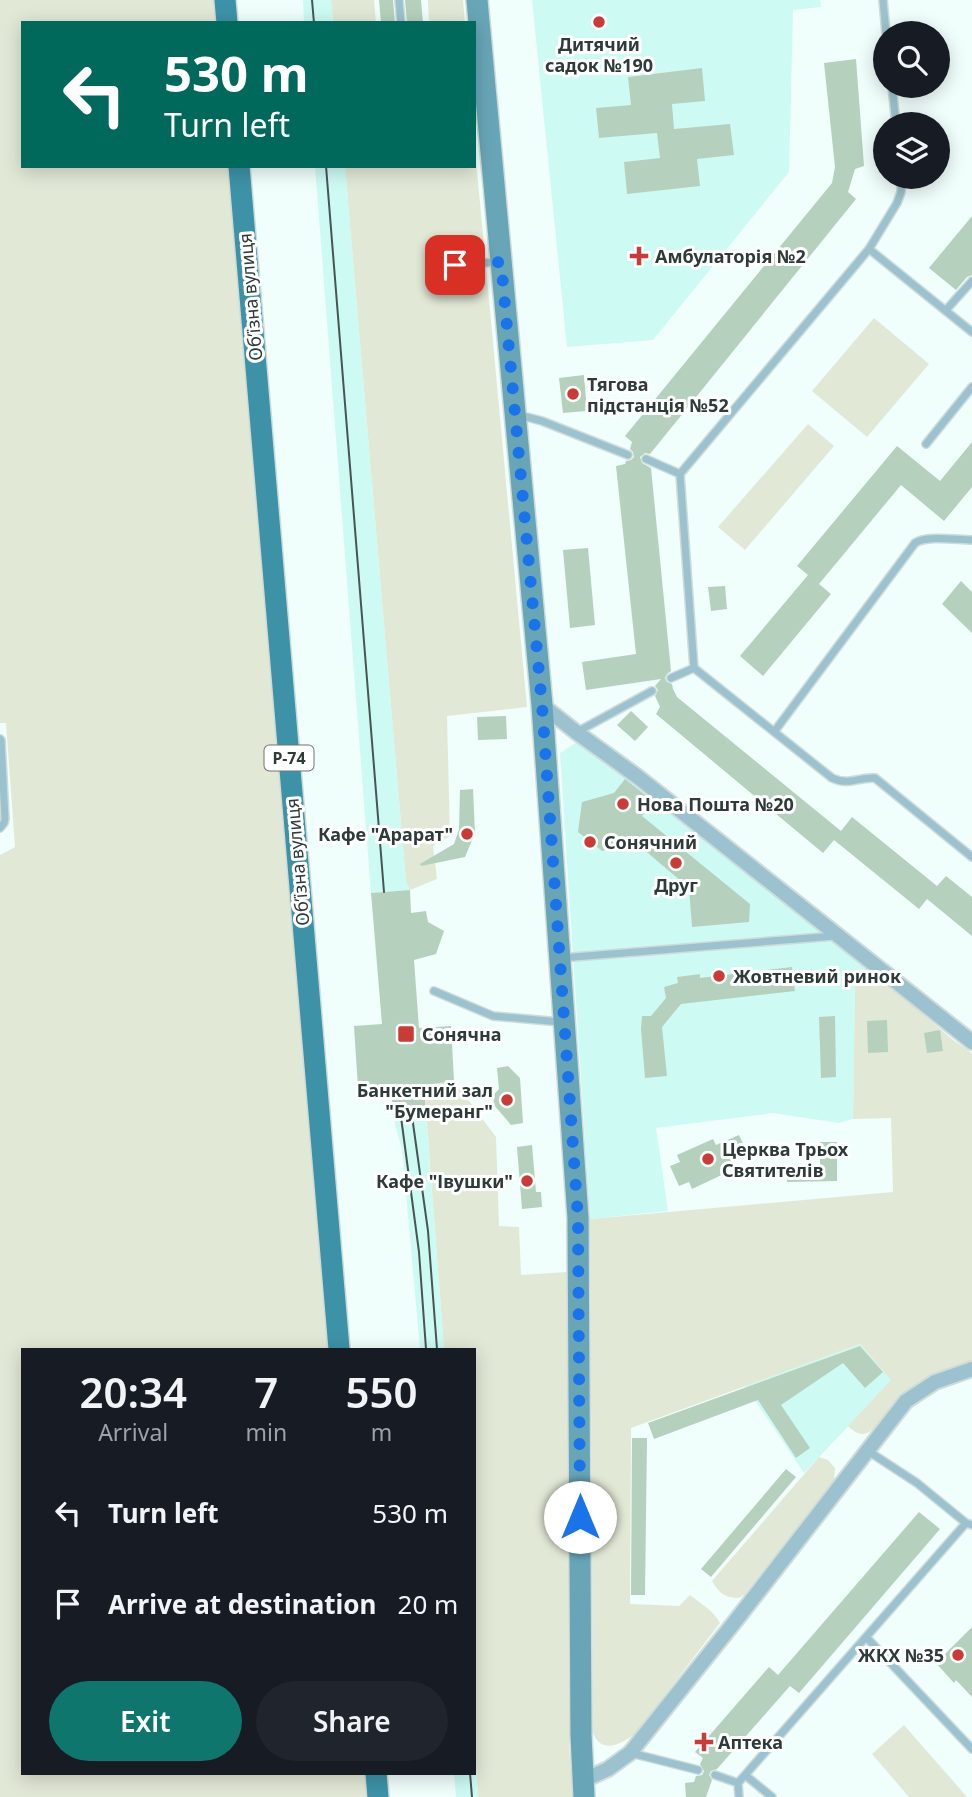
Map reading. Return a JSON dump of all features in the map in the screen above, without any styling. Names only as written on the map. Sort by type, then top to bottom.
[{"type":"main road","points":[[225,0],[227,21]]},
{"type":"main road","name":"Обʼїзна вулиця","points":[[239,168],[338,1348]]},
{"type":"main road","points":[[376,1775],[378,1797]]},
{"type":"street","points":[[477,0],[481,118],[501,262],[542,705],[578,1218],[580,1735],[583,1789]]},
{"type":"street","points":[[542,705],[638,777],[972,1042]]},
{"type":"street","points":[[583,1789],[630,1753],[906,1401],[936,1382],[972,1369]]},
{"type":"lane","points":[[399,0],[401,21]]},
{"type":"lane","points":[[883,0],[885,21]]},
{"type":"lane","points":[[901,189],[897,204],[869,249],[680,474],[694,667],[832,778],[842,783],[867,777],[875,778],[972,857]]},
{"type":"lane","points":[[869,249],[972,332]]},
{"type":"lane","points":[[455,265],[501,262]]},
{"type":"lane","points":[[946,310],[972,281]]},
{"type":"lane","points":[[926,444],[972,387]]},
{"type":"lane","points":[[515,413],[628,455]]},
{"type":"lane","points":[[646,459],[680,474]]},
{"type":"lane","points":[[774,732],[915,543],[927,538],[972,540]]},
{"type":"lane","points":[[671,678],[694,667]]},
{"type":"lane","points":[[576,732],[652,691]]},
{"type":"lane","points":[[0,739],[5,819],[0,828]]},
{"type":"lane","points":[[560,958],[836,936]]},
{"type":"lane","points":[[434,990],[493,1016],[564,1022]]},
{"type":"lane","points":[[739,1797],[738,1783],[969,1524],[917,1483],[867,1450]]},
{"type":"lane","points":[[866,1637],[972,1749]]},
{"type":"lane","points":[[630,1753],[698,1770]]},
{"type":"lane","points":[[715,1775],[738,1783]]},
{"type":"lane","points":[[745,1775],[772,1797]]},
{"type":"shaded area","points":[[303,0],[331,0],[333,21],[304,21]]},
{"type":"shaded area","name":"Амбулаторія №2","points":[[532,0],[820,0],[821,7],[793,10],[789,172],[653,340],[567,347]]},
{"type":"shaded area","points":[[315,168],[345,168],[406,882],[410,890],[371,893]]},
{"type":"shaded area","name":"Жовтневий ринок","points":[[580,740],[870,969],[855,983],[853,1119],[839,1123],[773,1113],[656,1128],[668,1211],[590,1219],[560,753]]},
{"type":"shaded area","points":[[426,1115],[444,1348],[420,1348],[402,1149],[393,1117]]},
{"type":"shaded area","points":[[860,1344],[892,1380],[804,1473],[745,1386]]},
{"type":"shaded area","points":[[476,1770],[478,1797],[456,1797],[454,1775],[476,1775]]},
{"type":"green space","points":[[0,0],[225,0],[227,21],[21,21],[21,168],[239,168],[339,1348],[21,1348],[21,1775],[376,1775],[378,1797],[0,1797],[0,855],[15,847],[6,723],[0,723]]},
{"type":"green space","points":[[331,0],[374,0],[376,21],[333,21]]},
{"type":"green space","points":[[428,0],[463,0],[465,21],[429,21]]},
{"type":"green space","points":[[476,160],[527,707],[447,716],[450,836],[433,846],[437,879],[410,890],[406,882],[345,168],[476,168]]},
{"type":"green space","points":[[874,318],[929,364],[867,437],[812,391]]},
{"type":"green space","points":[[808,424],[834,446],[745,550],[718,527]]},
{"type":"green space","points":[[870,969],[972,1053],[972,1362],[943,1370],[915,1384],[900,1397],[876,1427],[864,1434],[848,1426],[891,1380],[860,1344],[631,1428],[630,1604],[679,1606],[690,1595],[720,1623],[635,1734],[612,1746],[601,1744],[593,1733],[590,1219],[893,1192],[891,1118],[853,1119],[855,983]]},
{"type":"green space","points":[[454,1081],[496,1137],[499,1226],[519,1227],[521,1275],[567,1272],[569,1747],[573,1797],[478,1797],[476,1348],[444,1348],[424,1085]]},
{"type":"green space","points":[[819,1457],[828,1460],[835,1468],[834,1480],[744,1595],[739,1598],[723,1594],[712,1581]]},
{"type":"green space","points":[[904,1725],[967,1797],[909,1797],[872,1754]]},
{"type":"building","points":[[379,0],[393,0],[395,21],[381,21]]},
{"type":"building","points":[[405,0],[421,0],[423,21],[407,21]]},
{"type":"building","points":[[856,59],[864,166],[855,169],[848,192],[856,199],[650,454],[645,453],[640,457],[642,463],[651,468],[671,671],[665,678],[672,684],[677,697],[841,831],[852,817],[937,886],[946,876],[972,897],[972,936],[927,899],[919,909],[834,840],[823,853],[656,714],[660,707],[655,696],[658,690],[655,686],[661,679],[586,690],[582,662],[636,654],[616,466],[625,464],[634,457],[630,449],[632,442],[625,436],[832,183],[835,167],[824,63]]},
{"type":"building","points":[[702,68],[705,101],[672,104],[674,129],[730,124],[734,155],[697,159],[700,186],[627,194],[624,162],[660,158],[657,133],[599,138],[596,108],[631,105],[628,77]]},
{"type":"building","points":[[972,216],[972,275],[956,290],[929,268]]},
{"type":"building","name":"Тягова підстанція №52","points":[[584,375],[587,411],[563,413],[559,378]]},
{"type":"building","points":[[972,442],[972,487],[944,521],[901,485],[819,584],[831,594],[763,676],[740,656],[808,575],[797,566],[897,446],[940,481]]},
{"type":"building","points":[[588,548],[595,625],[570,628],[563,550]]},
{"type":"building","points":[[961,581],[972,592],[972,633],[942,604]]},
{"type":"building","points":[[725,586],[727,609],[711,611],[708,587]]},
{"type":"building","points":[[631,711],[648,727],[635,741],[617,725]]},
{"type":"building","points":[[506,716],[507,739],[478,740],[477,717]]},
{"type":"building","points":[[625,779],[654,802],[642,816],[750,904],[749,922],[692,927],[689,888],[635,842],[602,851],[578,832],[582,802],[614,793]]},
{"type":"building","points":[[473,789],[475,833],[465,857],[421,866],[420,864],[454,844],[459,829],[460,790]]},
{"type":"building","points":[[410,890],[411,913],[426,911],[428,922],[444,931],[436,954],[414,960],[419,1028],[451,1026],[454,1081],[424,1085],[426,1115],[393,1117],[391,1086],[358,1088],[354,1026],[382,1024],[371,893]]},
{"type":"building","points":[[792,967],[795,991],[681,1004],[662,1027],[667,1076],[645,1078],[642,1016],[651,1016],[666,998],[664,987],[678,983],[677,977],[700,974],[700,978]]},
{"type":"building","points":[[835,1016],[836,1077],[821,1078],[819,1017]]},
{"type":"building","points":[[887,1020],[888,1052],[868,1053],[867,1021]]},
{"type":"building","points":[[940,1030],[943,1051],[927,1053],[924,1033]]},
{"type":"building","name":"Банкетний зал \"Бумеранг\"","points":[[508,1066],[520,1078],[523,1123],[511,1125],[494,1105],[493,1095],[499,1089],[497,1068]]},
{"type":"building","name":"Церква Трьох Святителів","points":[[739,1135],[748,1154],[725,1165],[728,1172],[692,1189],[689,1182],[679,1186],[670,1166],[680,1162],[677,1155],[713,1139],[716,1145]]},
{"type":"building","points":[[820,1142],[837,1142],[837,1181],[787,1182],[786,1165],[820,1164]]},
{"type":"building","points":[[532,1145],[536,1192],[541,1192],[542,1207],[522,1209],[517,1147]]},
{"type":"building","points":[[860,1346],[883,1372],[865,1388],[843,1363],[781,1405],[810,1448],[796,1458],[758,1400],[654,1439],[648,1423]]},
{"type":"building","points":[[632,1438],[647,1438],[645,1595],[631,1595]]},
{"type":"building","points":[[786,1469],[796,1477],[711,1577],[701,1569]]},
{"type":"building","points":[[919,1512],[940,1529],[799,1693],[790,1686],[717,1769],[711,1771],[709,1775],[712,1780],[706,1797],[686,1797],[685,1783],[694,1782],[696,1776],[702,1775],[704,1771],[700,1764],[703,1758],[695,1752],[769,1667],[778,1675]]},
{"type":"building","name":"ЖКХ №35","points":[[972,1627],[972,1697],[956,1680],[954,1683],[936,1663]]},
{"type":"tram line","points":[[312,0],[314,21]]},
{"type":"tram line","points":[[326,168],[384,892]]},
{"type":"tram line","points":[[412,1116],[428,1231],[437,1348]]},
{"type":"tram line","points":[[401,1117],[419,1252],[426,1348]]},
{"type":"tram line","points":[[470,1775],[472,1797]]},
{"type":"place","name":"Дитячий садок №190","points":[[599,22]]},
{"type":"place","name":"Амбулаторія №2","points":[[639,256]]},
{"type":"place","name":"Тягова підстанція №52","points":[[573,394]]},
{"type":"place","name":"Нова Пошта №20","points":[[623,804]]},
{"type":"place","name":"Кафе \"Арарат\"","points":[[467,834]]},
{"type":"place","name":"Сонячний","points":[[590,842]]},
{"type":"place","name":"Друг","points":[[676,863]]},
{"type":"place","name":"Жовтневий ринок","points":[[719,976]]},
{"type":"place","name":"Сонячна","points":[[406,1034]]},
{"type":"place","name":"Банкетний зал \"Бумеранг\"","points":[[507,1100]]},
{"type":"place","name":"Церква Трьох Святителів","points":[[708,1159]]},
{"type":"place","name":"Кафе \"Івушки\"","points":[[527,1181]]},
{"type":"place","name":"ЖКХ №35","points":[[958,1655]]},
{"type":"place","name":"Аптека","points":[[704,1742]]},
{"type":"route","points":[[455,265],[501,262],[542,705],[578,1218],[580,1517]]}]
